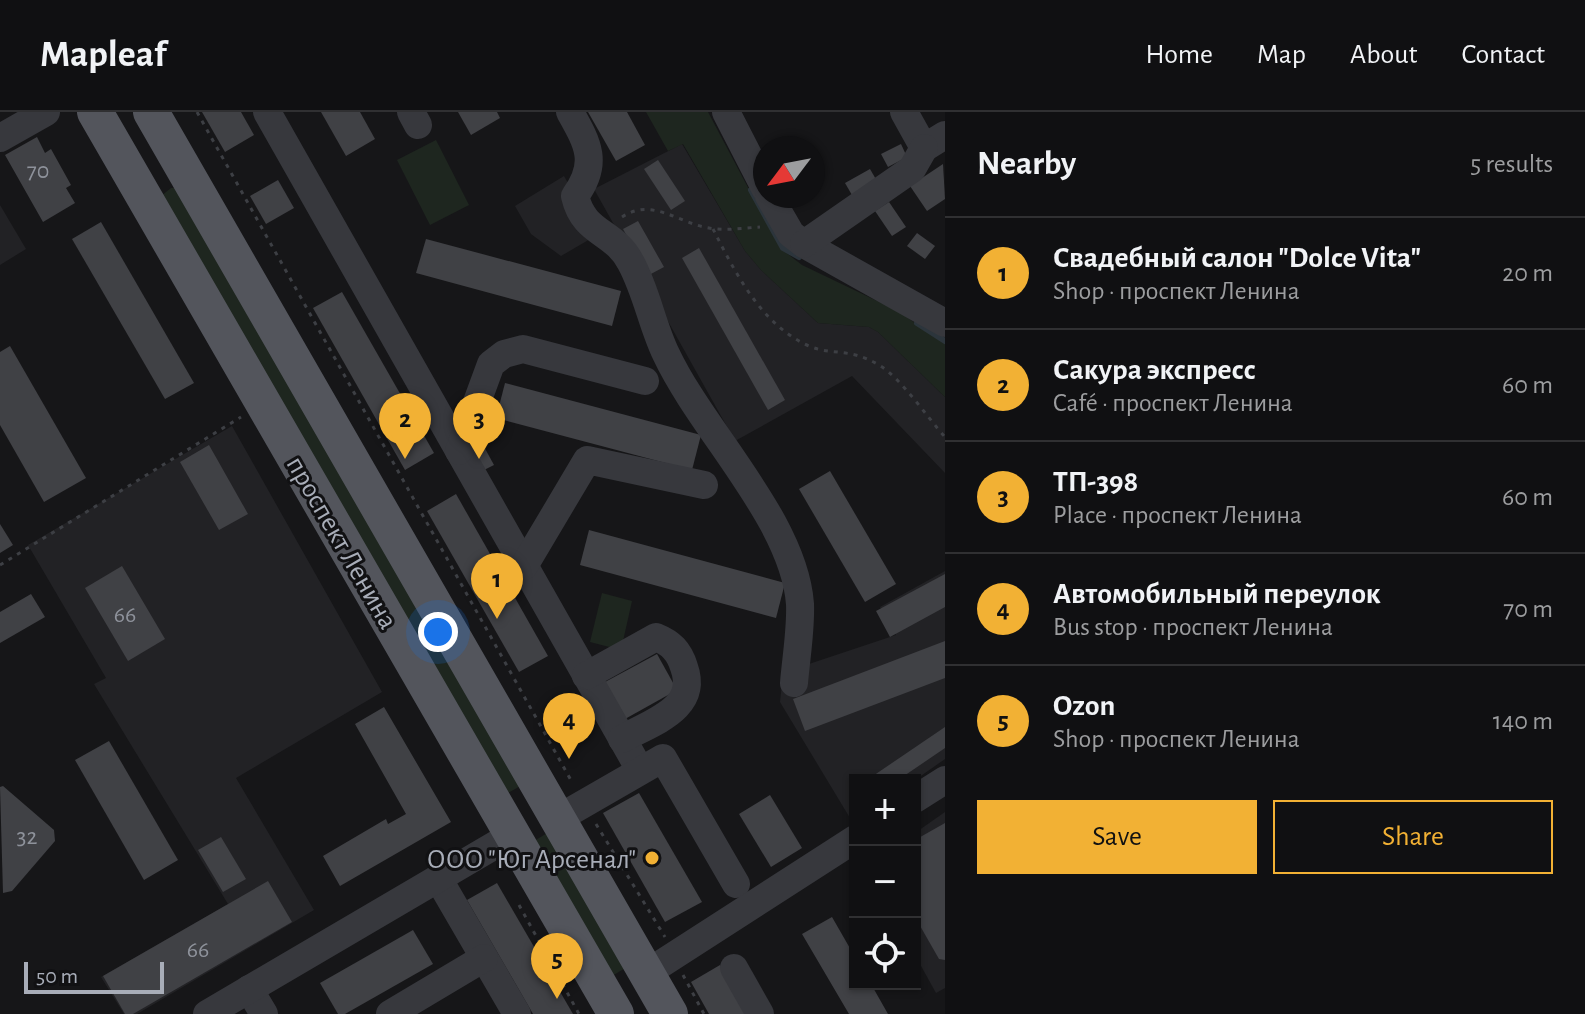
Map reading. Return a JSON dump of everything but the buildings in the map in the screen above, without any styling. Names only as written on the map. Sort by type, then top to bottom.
[{"type":"main road","name":"проспект Ленина","points":[[95,112],[512,835],[600,1008]]},
{"type":"main road","name":"проспект Ленина","points":[[158,124],[571,810],[647,973],[670,1014]]},
{"type":"main road","points":[[123,161],[158,124]]},
{"type":"main road","points":[[143,196],[185,169]]},
{"type":"main road","points":[[600,1008],[647,973]]},
{"type":"street","points":[[0,138],[46,112]]},
{"type":"street","points":[[267,112],[640,770]]},
{"type":"street","points":[[570,112],[590,148],[586,181],[575,196],[578,212],[599,233],[619,243],[631,262],[652,308],[666,353],[787,547],[800,604],[794,683]]},
{"type":"street","points":[[726,112],[753,165]]},
{"type":"street","points":[[795,235],[912,169],[934,142],[904,112]]},
{"type":"street","points":[[777,208],[795,235],[945,323]]},
{"type":"street","points":[[459,451],[491,364],[504,354],[523,349],[645,381]]},
{"type":"street","points":[[524,566],[587,460],[704,485]]},
{"type":"street","points":[[586,676],[656,637],[671,643],[683,663],[689,681],[687,697],[676,709],[622,739]]},
{"type":"street","points":[[571,810],[663,758],[736,884]]},
{"type":"street","points":[[921,795],[945,780]]},
{"type":"street","points":[[207,1014],[512,835]]},
{"type":"street","points":[[647,973],[750,910],[849,843]]},
{"type":"street","points":[[438,878],[517,1014]]},
{"type":"street","points":[[390,1014],[484,958]]},
{"type":"street","points":[[734,968],[760,1014]]},
{"type":"street","points":[[249,989],[264,1014]]},
{"type":"path","points":[[197,112],[571,810],[654,923]]},
{"type":"path","points":[[599,233],[634,209],[662,210],[681,222],[713,229],[795,235]]},
{"type":"path","points":[[713,229],[741,284],[780,327],[810,347],[855,352],[882,367],[945,437]]},
{"type":"path","points":[[0,565],[247,412]]},
{"type":"path","points":[[519,905],[600,1008]]},
{"type":"path","points":[[684,979],[704,1014]]},
{"type":"shaded area","points":[[646,112],[708,112],[753,197],[753,208],[759,208],[780,248],[802,265],[898,311],[945,344],[945,397],[878,332],[869,327],[818,323],[745,251],[683,144],[668,151]]},
{"type":"shaded area","points":[[436,140],[469,205],[430,225],[397,160]]},
{"type":"shaded area","points":[[682,144],[745,251],[761,270],[818,323],[869,327],[878,332],[945,397],[945,473],[852,376],[735,441],[594,189]]},
{"type":"shaded area","points":[[564,176],[597,235],[561,256],[531,234],[515,206]]},
{"type":"shaded area","points":[[171,188],[179,188],[524,784],[506,794],[161,196]]},
{"type":"shaded area","points":[[0,205],[26,249],[0,265]]},
{"type":"shaded area","points":[[232,426],[382,692],[236,778],[314,910],[137,1014],[124,1014],[101,977],[228,904],[94,684],[106,678],[28,545]]},
{"type":"shaded area","points":[[945,571],[945,759],[921,776],[849,774],[849,816],[780,702],[782,683],[803,666],[896,635],[880,607]]},
{"type":"shaded area","points":[[602,593],[632,601],[621,650],[590,642]]},
{"type":"shaded area","points":[[945,812],[945,988],[936,993],[921,966],[921,829]]},
{"type":"shaded area","points":[[549,832],[627,967],[612,976],[534,841]]},
{"type":"waterway","points":[[751,190],[783,248],[799,257]]},
{"type":"waterway","points":[[917,323],[945,341]]},
{"type":"place","name":"Сакура экспресс","points":[[405,459]]},
{"type":"place","name":"ТП-398","points":[[479,459]]},
{"type":"place","name":"Свадебный салон \"Dolce Vita\"","points":[[497,619]]},
{"type":"place","name":"Автомобильный переулок","points":[[569,759]]},
{"type":"place","name":"ООО \"Юг Арсенал\"","points":[[652,858]]},
{"type":"place","name":"Ozon","points":[[557,999]]}]
